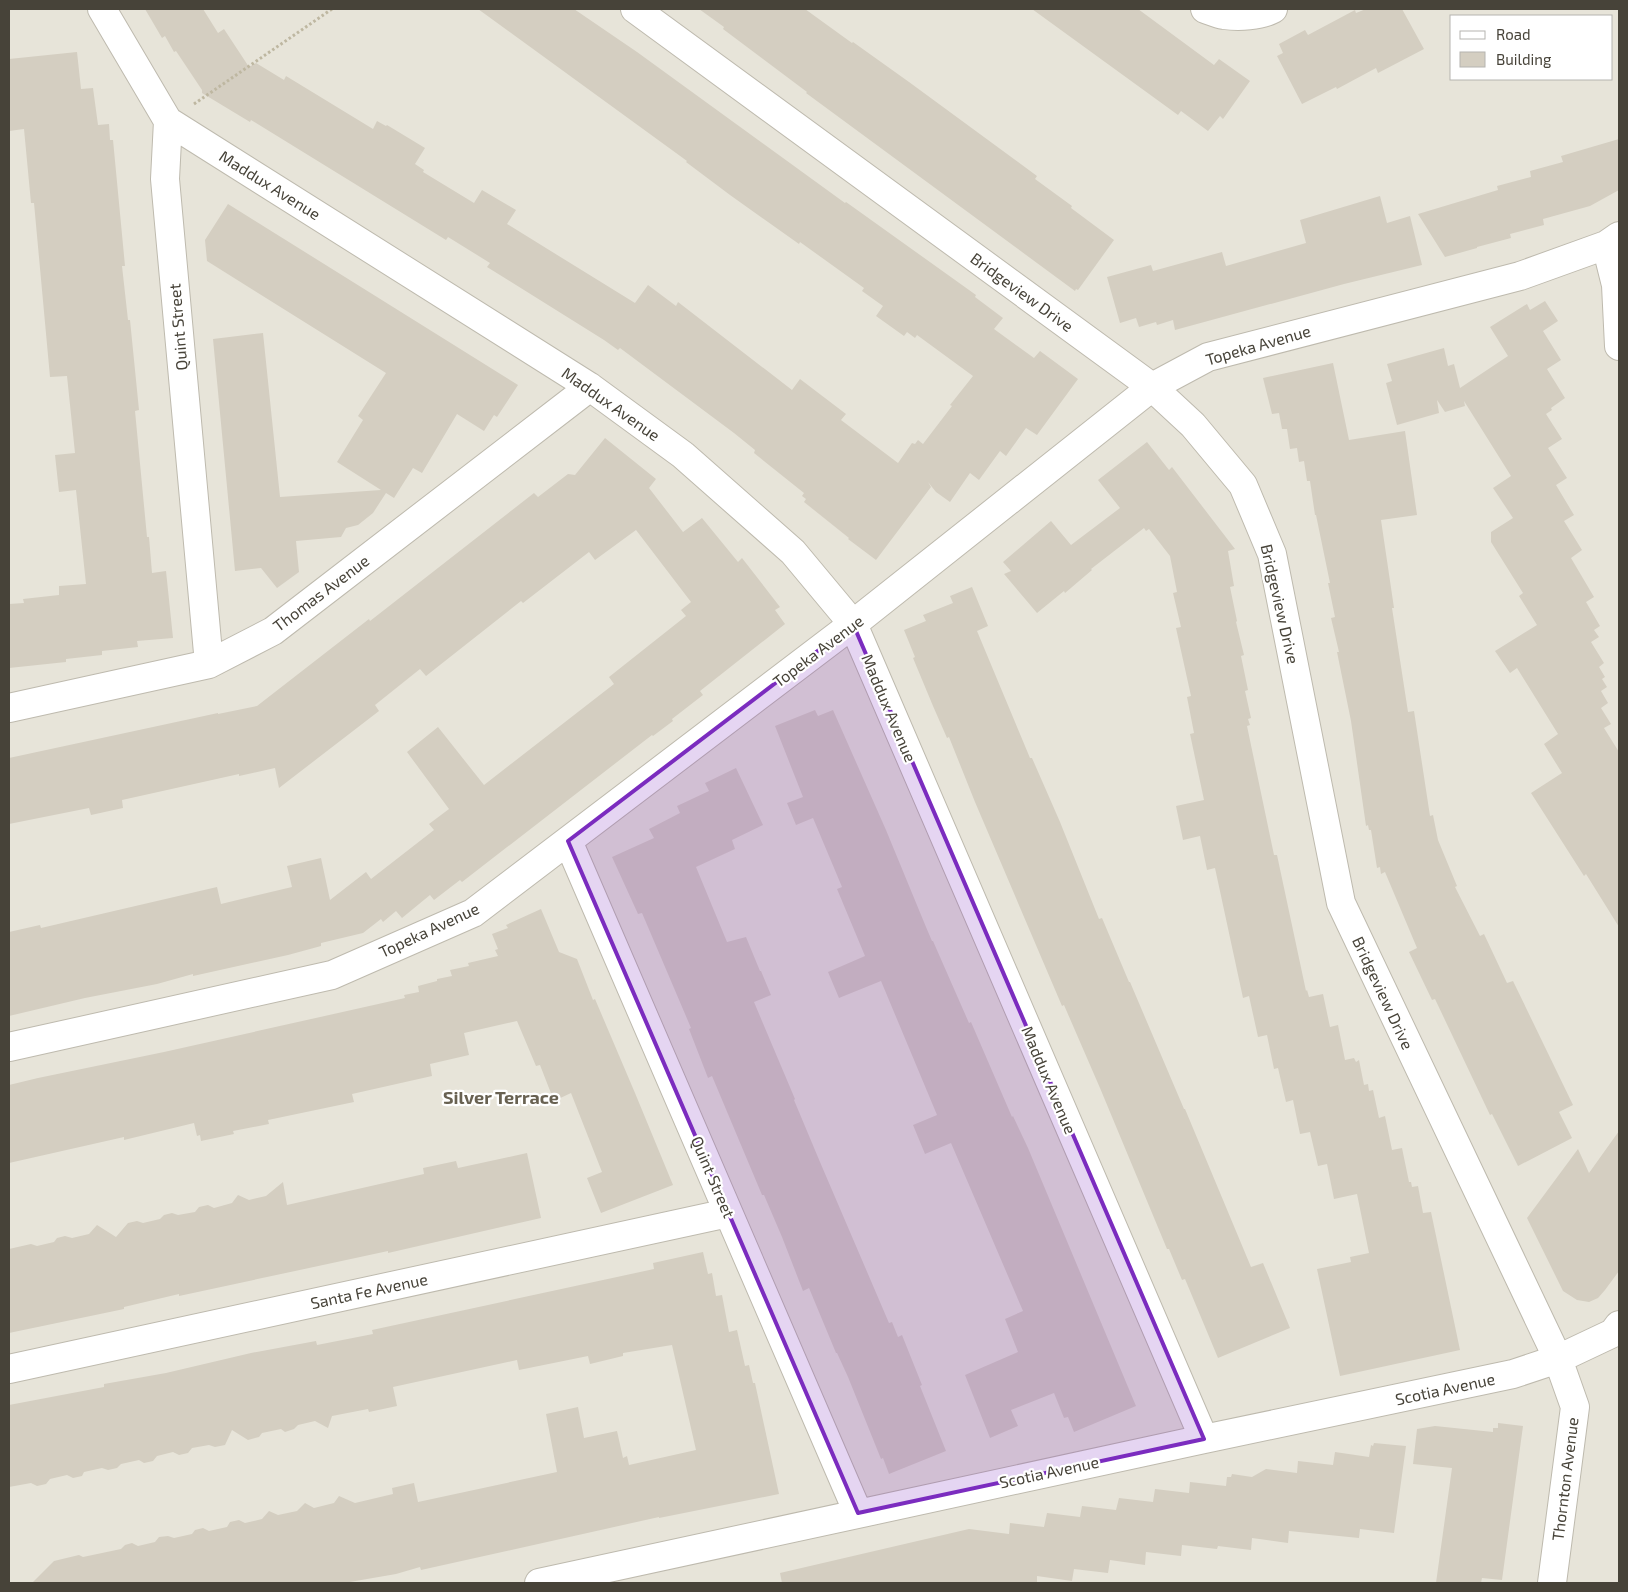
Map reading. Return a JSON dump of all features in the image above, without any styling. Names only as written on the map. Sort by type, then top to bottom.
[{"type":"street","points":[[102,9],[168,121]]},
{"type":"street","name":"Bridgeview Drive","points":[[635,9],[1152,387],[1193,425],[1243,485],[1272,554],[1341,902],[1558,1359]]},
{"type":"street","points":[[1205,9],[1224,15],[1244,15],[1266,12],[1273,9]]},
{"type":"street","name":"Maddux Avenue","points":[[168,121],[590,388],[683,455],[793,552],[853,624],[1204,1439]]},
{"type":"street","name":"Quint Street","points":[[168,121],[165,179],[209,664]]},
{"type":"street","points":[[1612,240],[1619,346]]},
{"type":"street","name":"Topeka Avenue","points":[[9,1047],[332,975],[473,913],[853,624],[1152,387],[1208,357],[1520,276],[1612,240]]},
{"type":"street","name":"Thomas Avenue","points":[[9,708],[209,664],[273,631],[590,388]]},
{"type":"street","name":"Quint Street","points":[[568,841],[858,1513]]},
{"type":"street","name":"Santa Fe Avenue","points":[[9,1369],[728,1213]]},
{"type":"street","points":[[1558,1359],[1614,1333],[1619,1326]]},
{"type":"street","name":"Scotia Avenue","points":[[539,1583],[858,1513],[1513,1374],[1558,1359]]},
{"type":"street","name":"Thornton Avenue","points":[[1552,1583],[1574,1407],[1558,1359]]},
{"type":"path","points":[[168,121],[332,9]]},
{"type":"highlighted area","points":[[853,624],[1204,1439],[858,1513],[568,841]]},
{"type":"shaded area","points":[[9,9],[1619,9],[1619,1583],[9,1583]]},
{"type":"building","points":[[145,9],[203,9],[218,33],[224,29],[249,67],[256,63],[284,80],[286,76],[373,129],[377,121],[425,148],[415,164],[424,170],[423,172],[474,203],[482,190],[516,210],[507,224],[635,303],[648,285],[676,306],[678,302],[792,390],[800,379],[846,414],[841,420],[898,463],[912,443],[915,444],[918,440],[923,444],[973,376],[917,335],[915,338],[907,332],[904,336],[876,316],[883,306],[862,291],[864,288],[730,195],[687,161],[478,9],[574,9],[976,295],[975,297],[1003,318],[994,329],[1034,358],[1040,351],[1078,379],[1037,435],[1026,428],[1006,456],[1000,451],[979,480],[970,473],[950,502],[936,492],[928,482],[931,487],[876,560],[804,502],[806,499],[802,496],[804,493],[754,453],[755,450],[620,348],[618,350],[487,267],[490,263],[448,237],[446,240],[251,120],[250,122],[202,93],[202,90],[176,51],[174,52],[165,36],[162,38]]},
{"type":"building","points":[[699,9],[805,9],[909,82],[1037,176],[1035,179],[1114,240],[1078,290],[1076,289],[1075,291],[806,93]]},
{"type":"building","points":[[1032,9],[1138,9],[1214,65],[1219,59],[1250,81],[1223,119],[1220,116],[1208,131],[1181,111],[1178,115]]},
{"type":"building","points":[[1366,9],[1402,9],[1424,49],[1378,73],[1376,68],[1337,89],[1336,87],[1302,104],[1277,56],[1283,53],[1279,44],[1305,30],[1308,35],[1355,10],[1356,13]]},
{"type":"building","points":[[77,52],[81,89],[93,88],[98,125],[109,124],[110,140],[113,140],[125,266],[122,266],[128,320],[130,320],[139,410],[135,411],[147,537],[149,537],[152,573],[166,571],[173,638],[137,641],[138,647],[102,651],[102,655],[66,659],[66,662],[9,668],[9,604],[24,603],[23,599],[59,595],[59,586],[86,584],[76,490],[59,492],[55,455],[75,453],[67,376],[50,377],[34,203],[31,203],[24,129],[9,131],[9,59]]},
{"type":"building","points":[[1619,139],[1619,190],[1590,206],[1543,219],[1544,225],[1510,234],[1511,238],[1445,257],[1418,214],[1498,190],[1497,186],[1531,177],[1530,171],[1563,162],[1561,156]]},
{"type":"building","points":[[1380,196],[1387,223],[1410,216],[1422,265],[1175,330],[1173,320],[1157,325],[1156,322],[1139,327],[1136,318],[1120,323],[1107,277],[1151,265],[1153,271],[1222,252],[1226,266],[1306,243],[1300,220]]},
{"type":"building","points":[[228,204],[518,385],[497,417],[494,415],[484,431],[457,414],[422,473],[413,468],[394,498],[386,493],[373,513],[358,525],[346,528],[341,537],[296,541],[299,572],[277,588],[261,568],[235,571],[213,339],[263,333],[280,497],[381,490],[337,462],[363,420],[358,416],[386,373],[207,261],[205,240]]},
{"type":"building","points":[[1545,301],[1558,321],[1543,331],[1561,360],[1547,369],[1565,398],[1546,414],[1562,439],[1548,448],[1567,478],[1556,485],[1574,515],[1564,521],[1582,550],[1571,558],[1594,597],[1586,602],[1600,626],[1594,630],[1599,637],[1591,642],[1604,663],[1599,667],[1605,677],[1602,679],[1607,687],[1601,691],[1608,703],[1601,708],[1611,724],[1604,728],[1619,752],[1619,927],[1586,874],[1584,876],[1531,793],[1562,773],[1544,744],[1558,734],[1517,668],[1510,673],[1495,651],[1537,625],[1519,596],[1523,593],[1491,542],[1491,532],[1513,518],[1493,488],[1511,476],[1464,401],[1465,406],[1445,412],[1437,400],[1439,413],[1397,425],[1386,383],[1392,381],[1387,364],[1444,348],[1448,366],[1454,364],[1460,388],[1508,356],[1490,327],[1527,304],[1530,310]]},
{"type":"building","points":[[1333,363],[1349,440],[1405,431],[1417,515],[1381,520],[1408,712],[1414,711],[1430,816],[1433,815],[1438,840],[1457,886],[1455,887],[1480,936],[1484,934],[1507,983],[1513,981],[1573,1105],[1559,1112],[1572,1138],[1518,1166],[1492,1114],[1490,1115],[1435,999],[1432,1000],[1409,952],[1417,948],[1385,872],[1381,874],[1380,867],[1377,868],[1371,830],[1369,830],[1368,825],[1366,826],[1351,721],[1331,618],[1335,617],[1328,583],[1330,583],[1315,515],[1310,481],[1307,481],[1304,461],[1299,462],[1297,448],[1290,449],[1287,429],[1282,429],[1279,413],[1272,414],[1263,378]]},
{"type":"building","points":[[605,438],[656,479],[649,488],[683,532],[702,518],[738,562],[742,558],[780,607],[775,610],[785,624],[700,691],[703,695],[672,719],[673,721],[652,735],[462,882],[460,880],[434,900],[430,895],[402,918],[396,911],[383,922],[381,919],[363,933],[321,943],[321,946],[288,955],[193,976],[193,974],[157,984],[85,998],[9,1016],[9,932],[40,925],[41,928],[217,887],[221,904],[292,887],[287,866],[321,858],[330,900],[366,872],[371,879],[434,830],[429,824],[449,809],[407,752],[438,727],[484,785],[614,684],[609,677],[686,616],[681,610],[691,602],[636,530],[595,560],[589,552],[523,603],[521,601],[426,676],[420,669],[375,705],[379,711],[279,788],[275,768],[122,800],[123,808],[91,815],[89,808],[9,824],[9,758],[257,706],[534,493],[538,497],[568,474],[575,475]]},
{"type":"building","points":[[1147,442],[1169,470],[1172,467],[1235,549],[1228,551],[1234,586],[1230,587],[1244,655],[1241,656],[1248,690],[1245,691],[1251,718],[1248,719],[1250,725],[1247,726],[1274,855],[1277,855],[1306,991],[1309,997],[1323,994],[1330,1027],[1338,1025],[1345,1060],[1354,1058],[1356,1062],[1359,1060],[1364,1085],[1368,1084],[1369,1091],[1373,1090],[1379,1118],[1385,1116],[1392,1150],[1402,1148],[1409,1182],[1411,1182],[1412,1187],[1418,1186],[1423,1213],[1431,1212],[1460,1350],[1340,1376],[1317,1269],[1351,1262],[1350,1257],[1369,1253],[1357,1194],[1334,1199],[1327,1164],[1318,1166],[1310,1132],[1300,1134],[1293,1100],[1286,1102],[1278,1068],[1274,1069],[1267,1035],[1258,1037],[1249,996],[1243,998],[1215,868],[1207,870],[1200,836],[1183,840],[1176,806],[1204,800],[1190,734],[1194,733],[1187,697],[1191,696],[1176,628],[1181,627],[1173,593],[1177,592],[1170,556],[1149,529],[1146,531],[1144,528],[1091,569],[1065,593],[1064,591],[1037,613],[1004,574],[1011,571],[1003,562],[1051,521],[1071,545],[1120,508],[1098,480]]},
{"type":"building","points":[[972,587],[988,626],[977,631],[1030,758],[1032,758],[1060,822],[1099,919],[1102,918],[1130,982],[1251,1267],[1263,1263],[1290,1328],[1218,1358],[1185,1279],[1182,1280],[1169,1249],[1167,1249],[1100,1088],[1064,1005],[1062,1006],[949,737],[947,738],[933,706],[913,658],[915,657],[904,630],[926,621],[923,615],[953,603],[950,596]]},
{"type":"building","points":[[815,710],[818,716],[833,710],[932,941],[1028,1148],[1136,1406],[1074,1432],[1068,1417],[1064,1418],[1054,1393],[1011,1410],[1018,1426],[990,1438],[965,1375],[1018,1352],[1005,1319],[1023,1311],[951,1143],[925,1154],[913,1125],[937,1115],[881,981],[839,998],[828,972],[865,956],[837,889],[842,887],[813,818],[796,825],[787,803],[803,797],[775,726]]},
{"type":"building","points":[[736,768],[763,825],[732,840],[735,849],[696,867],[727,942],[746,937],[761,971],[771,995],[754,1002],[889,1323],[892,1322],[898,1337],[902,1335],[946,1451],[889,1474],[809,1288],[803,1291],[782,1237],[764,1195],[762,1195],[712,1076],[708,1078],[689,1029],[691,1028],[642,913],[638,914],[612,857],[654,838],[649,829],[680,813],[677,806],[709,791],[705,783]]},
{"type":"building","points":[[541,909],[559,952],[577,959],[673,1185],[601,1213],[587,1178],[602,1172],[571,1093],[554,1101],[540,1065],[536,1066],[517,1021],[464,1033],[469,1055],[430,1064],[432,1076],[352,1094],[354,1102],[268,1120],[269,1124],[233,1131],[234,1134],[201,1141],[200,1135],[197,1136],[194,1123],[124,1140],[124,1137],[9,1163],[9,1085],[405,998],[404,995],[419,992],[418,986],[452,976],[450,970],[469,966],[468,963],[498,956],[495,950],[498,949],[492,934],[508,928],[506,925]]},
{"type":"building","points":[[1619,1131],[1619,1271],[1598,1298],[1589,1302],[1577,1300],[1563,1291],[1527,1218],[1578,1149],[1589,1173]]},
{"type":"building","points":[[527,1153],[541,1218],[388,1253],[388,1251],[179,1296],[179,1294],[124,1307],[124,1309],[9,1333],[9,1249],[31,1244],[37,1246],[54,1242],[57,1238],[65,1236],[72,1238],[89,1234],[97,1225],[116,1237],[128,1223],[137,1221],[143,1223],[160,1219],[164,1215],[172,1213],[178,1215],[195,1212],[199,1207],[208,1205],[214,1208],[232,1203],[238,1195],[249,1200],[266,1196],[283,1182],[287,1205],[424,1174],[423,1168],[456,1161],[458,1168]]},
{"type":"building","points":[[703,1252],[708,1274],[712,1273],[716,1296],[722,1295],[729,1332],[737,1330],[745,1366],[749,1365],[753,1383],[755,1383],[779,1494],[659,1517],[421,1570],[420,1567],[396,1574],[344,1583],[32,1583],[54,1561],[121,1549],[125,1545],[132,1543],[138,1546],[155,1542],[159,1537],[168,1536],[174,1538],[192,1534],[195,1530],[203,1528],[209,1531],[227,1527],[230,1522],[239,1520],[245,1523],[262,1519],[269,1511],[278,1515],[297,1511],[305,1503],[314,1508],[334,1503],[339,1496],[355,1503],[393,1494],[392,1488],[414,1483],[418,1502],[557,1472],[546,1414],[578,1407],[584,1438],[617,1431],[623,1458],[627,1456],[629,1465],[696,1450],[672,1345],[623,1353],[623,1356],[590,1364],[588,1356],[519,1370],[517,1360],[393,1387],[397,1406],[369,1412],[368,1409],[332,1416],[328,1428],[315,1421],[298,1425],[294,1429],[285,1432],[281,1429],[262,1433],[259,1437],[248,1440],[232,1430],[225,1445],[192,1448],[188,1453],[179,1455],[173,1452],[157,1456],[153,1461],[144,1463],[139,1460],[121,1464],[117,1468],[108,1470],[102,1468],[84,1472],[82,1476],[73,1478],[67,1475],[50,1479],[46,1484],[37,1486],[31,1483],[9,1487],[9,1405],[104,1387],[104,1384],[166,1373],[251,1353],[316,1341],[317,1345],[373,1334],[372,1330],[654,1269],[653,1263]]},
{"type":"building","points":[[1498,1423],[1523,1426],[1502,1580],[1482,1578],[1481,1583],[1436,1583],[1452,1468],[1413,1464],[1417,1429],[1435,1426],[1493,1432],[1493,1428],[1498,1428]]},
{"type":"building","points":[[1374,1443],[1406,1446],[1394,1533],[1360,1529],[1359,1538],[1289,1531],[1288,1543],[1252,1538],[1251,1550],[1218,1546],[1217,1549],[1182,1545],[1181,1556],[1146,1552],[1145,1565],[1110,1560],[1108,1573],[1074,1569],[1072,1581],[1037,1576],[1037,1583],[782,1583],[780,1573],[969,1529],[1009,1534],[1010,1523],[1044,1527],[1047,1513],[1080,1517],[1082,1506],[1116,1510],[1119,1498],[1153,1502],[1155,1489],[1189,1493],[1190,1482],[1226,1486],[1227,1477],[1231,1477],[1232,1474],[1252,1477],[1266,1469],[1297,1473],[1298,1461],[1333,1465],[1335,1452],[1369,1457],[1371,1445],[1373,1446]]},
{"type":"district","name":"Silver Terrace","points":[[501,1098]]}]
